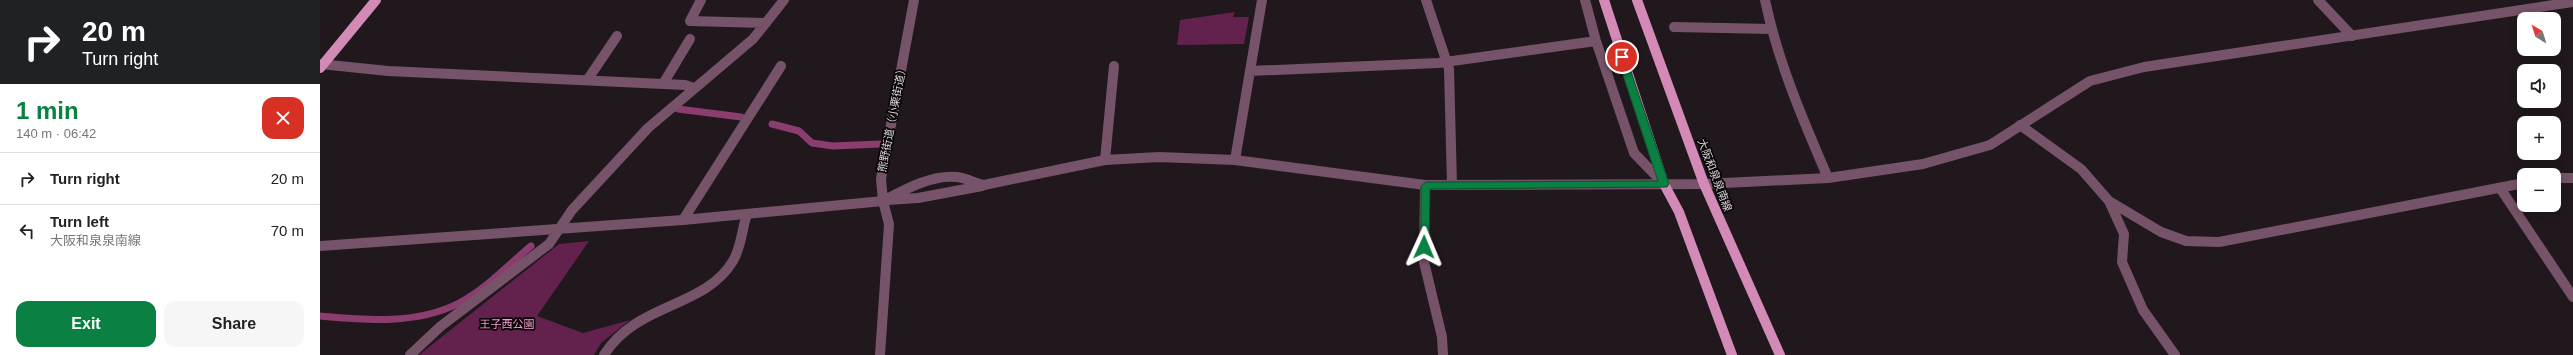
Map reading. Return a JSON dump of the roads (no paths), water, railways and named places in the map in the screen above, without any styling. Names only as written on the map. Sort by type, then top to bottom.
[{"type":"main road","points":[[321,66],[376,0]]},
{"type":"main road","points":[[1604,0],[1664,184],[1679,212],[1732,355]]},
{"type":"main road","name":"大阪和泉泉南線","points":[[1637,0],[1704,184],[1780,355]]},
{"type":"street","points":[[701,0],[690,21],[766,23]]},
{"type":"street","points":[[410,355],[441,326],[549,244],[562,228],[572,210],[648,128],[753,39],[784,0]]},
{"type":"street","name":"熊野街道（小栗街道）","points":[[880,355],[889,224],[883,201],[880,179],[914,0]]},
{"type":"street","points":[[1235,160],[1262,0]]},
{"type":"street","points":[[1426,0],[1449,69],[1452,185]]},
{"type":"street","points":[[1585,0],[1596,41],[1634,153],[1664,184]]},
{"type":"street","points":[[1765,0],[1771,29],[1789,86],[1828,178]]},
{"type":"street","points":[[2318,0],[2352,36]]},
{"type":"street","points":[[320,246],[683,220],[918,198],[1105,160],[1159,157],[1235,160],[1426,186],[1704,184],[1828,178],[1923,164],[1990,145],[2020,124],[2090,81],[2144,67],[2573,2]]},
{"type":"street","points":[[1674,27],[1771,29]]},
{"type":"street","points":[[588,79],[617,36]]},
{"type":"street","points":[[663,84],[690,40]]},
{"type":"street","points":[[1250,71],[1446,62],[1596,41]]},
{"type":"street","points":[[321,66],[388,71],[588,79],[685,85],[694,88]]},
{"type":"street","points":[[683,220],[781,66]]},
{"type":"street","points":[[1105,160],[1114,66]]},
{"type":"street","points":[[2020,124],[2081,168],[2109,201],[2124,234],[2122,262],[2143,310],[2175,355]]},
{"type":"street","points":[[883,201],[922,182],[955,177],[984,185]]},
{"type":"street","points":[[2561,178],[2573,178]]},
{"type":"street","points":[[2109,201],[2161,232],[2186,241],[2219,242],[2517,184]]},
{"type":"street","points":[[1426,186],[1424,262],[1442,337],[1443,355]]},
{"type":"street","points":[[2500,188],[2573,297]]},
{"type":"street","points":[[604,355],[609,344],[634,324],[706,287],[722,276],[733,261],[747,214]]},
{"type":"waterway","points":[[678,109],[741,117]]},
{"type":"waterway","points":[[772,124],[799,131],[812,143],[833,146],[880,144]]},
{"type":"waterway","points":[[320,316],[355,319],[391,319],[426,315],[443,310],[459,303],[478,291],[531,246]]},
{"type":"park label","name":"王子西公園","points":[[507,324]]}]
